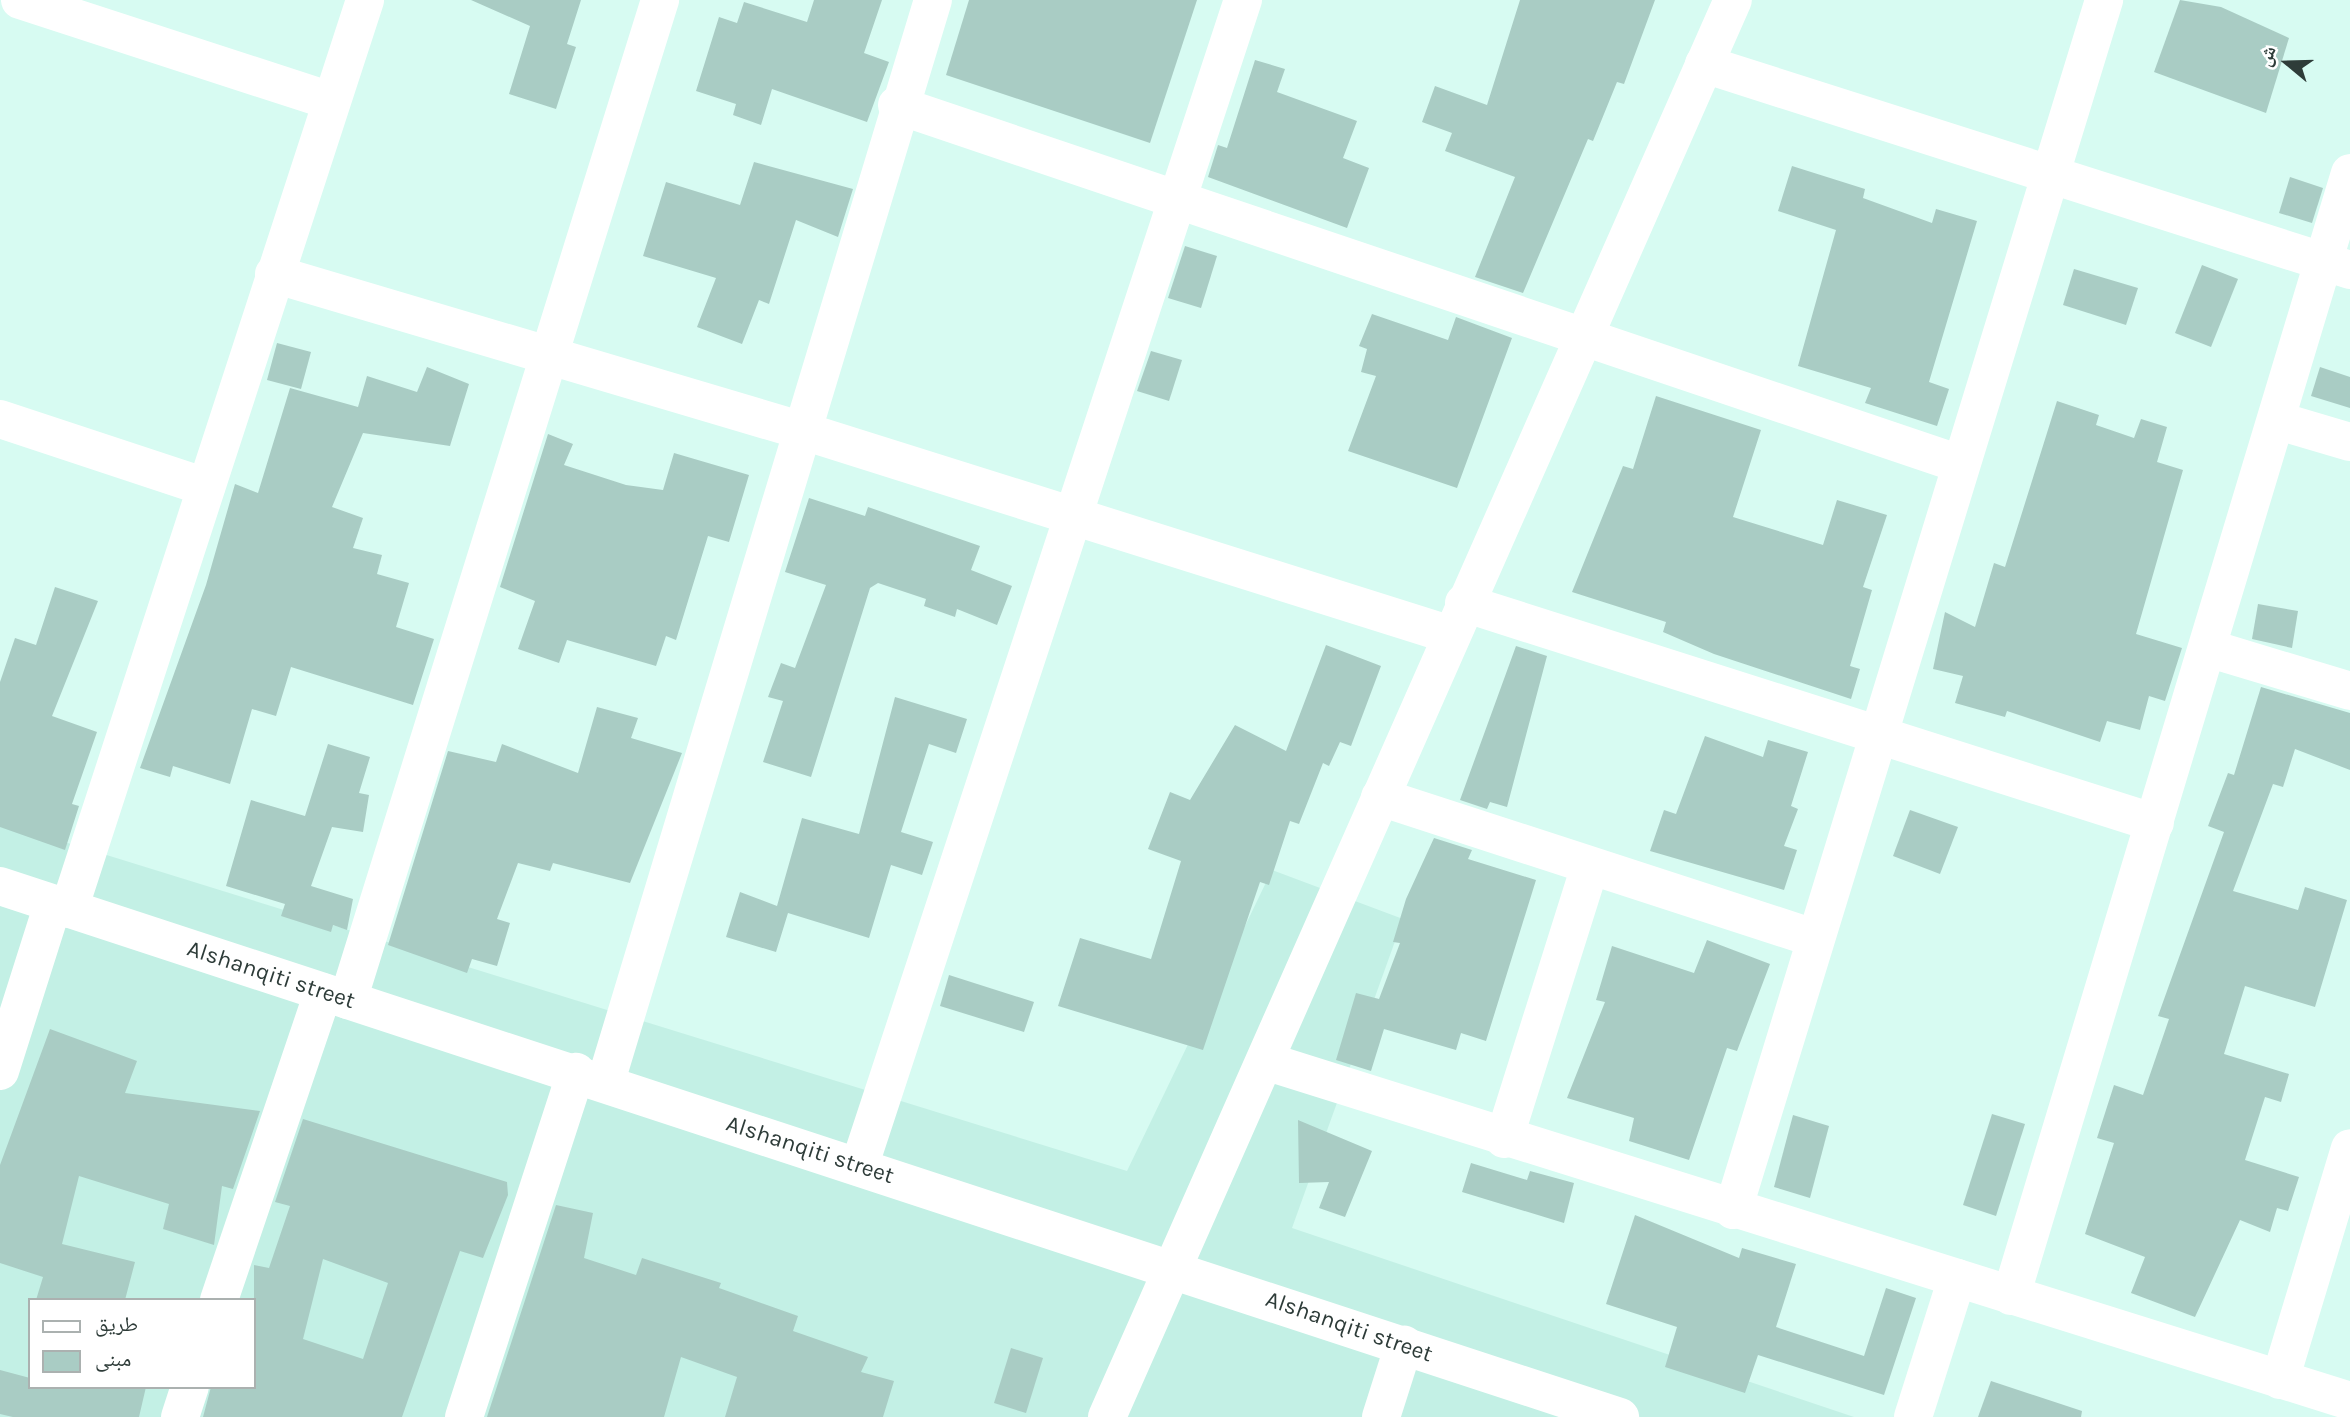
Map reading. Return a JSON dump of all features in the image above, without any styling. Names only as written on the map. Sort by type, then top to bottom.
[{"type":"street","points":[[20,0],[76,9],[331,102]]},
{"type":"street","points":[[0,1071],[61,906],[206,487],[365,0]]},
{"type":"street","points":[[220,1298],[335,996],[660,0]]},
{"type":"street","points":[[464,1417],[591,1077],[800,430],[897,105],[933,0]]},
{"type":"street","points":[[859,1167],[1069,517],[1244,0]]},
{"type":"street","points":[[1107,1417],[1176,1268],[1579,338],[1733,0]]},
{"type":"street","points":[[1733,1210],[1875,738],[2104,0]]},
{"type":"street","points":[[1704,64],[2337,266]]},
{"type":"street","points":[[897,105],[1176,202],[1960,464]]},
{"type":"street","points":[[2011,1296],[2279,421],[2337,266],[2350,173]]},
{"type":"street","points":[[274,274],[800,430],[1069,517],[1457,619],[1875,738],[2155,823]]},
{"type":"street","points":[[0,419],[206,487]]},
{"type":"street","points":[[2279,421],[2350,442]]},
{"type":"street","points":[[2211,649],[2350,691]]},
{"type":"street","points":[[1381,797],[1815,938]]},
{"type":"street","points":[[1504,1139],[1590,867]]},
{"type":"street","name":"Alshanqiti street","points":[[0,886],[1176,1268],[1620,1417]]},
{"type":"street","points":[[1265,1061],[1504,1139],[2350,1401]]},
{"type":"street","points":[[2280,1380],[2350,1148]]},
{"type":"street","points":[[1913,1417],[1956,1278]]},
{"type":"street","points":[[1381,1417],[1404,1345]]},
{"type":"street","points":[[180,1417],[189,1389]]},
{"type":"shaded area","points":[[0,822],[1127,1171],[1272,870],[1403,919],[1292,1228],[1854,1417],[0,1417]]},
{"type":"building","points":[[471,0],[581,0],[567,44],[576,47],[556,109],[509,94],[530,26]]},
{"type":"building","points":[[814,0],[882,0],[864,53],[889,62],[867,122],[772,89],[761,125],[733,115],[736,104],[696,91],[719,17],[737,23],[744,2],[807,22]]},
{"type":"building","points":[[969,0],[1197,0],[1150,143],[946,75]]},
{"type":"building","points":[[1520,0],[1655,0],[1624,84],[1617,82],[1593,141],[1588,139],[1523,293],[1475,277],[1515,177],[1445,151],[1452,133],[1422,122],[1435,86],[1487,105]]},
{"type":"building","points":[[2180,0],[2221,7],[2289,38],[2266,113],[2154,72]]},
{"type":"building","points":[[1255,60],[1285,69],[1277,92],[1357,121],[1343,158],[1369,168],[1347,228],[1208,177],[1218,145],[1227,148]]},
{"type":"building","points":[[754,162],[853,189],[838,237],[796,220],[769,304],[759,300],[742,344],[697,327],[716,278],[643,256],[666,182],[740,205]]},
{"type":"building","points":[[1792,166],[1865,189],[1863,198],[1932,223],[1936,209],[1977,221],[1929,382],[1949,389],[1937,426],[1865,403],[1871,388],[1798,366],[1836,230],[1778,211]]},
{"type":"building","points":[[2290,177],[2323,188],[2312,223],[2279,213]]},
{"type":"building","points":[[1185,246],[1217,256],[1201,308],[1168,298]]},
{"type":"building","points":[[2202,265],[2238,279],[2211,347],[2175,333]]},
{"type":"building","points":[[2074,269],[2138,288],[2126,325],[2063,305]]},
{"type":"building","points":[[1372,314],[1448,340],[1456,317],[1512,338],[1457,488],[1348,451],[1376,376],[1361,372],[1367,349],[1359,346]]},
{"type":"building","points":[[277,343],[311,352],[301,389],[267,380]]},
{"type":"building","points":[[1151,351],[1182,360],[1169,401],[1137,391]]},
{"type":"building","points":[[427,367],[469,384],[450,446],[363,433],[332,507],[363,518],[353,548],[382,555],[377,574],[409,583],[396,627],[434,639],[413,705],[291,667],[276,716],[252,709],[230,784],[173,766],[170,777],[140,768],[206,585],[235,484],[258,493],[290,388],[358,407],[367,376],[417,392]]},
{"type":"building","points":[[2320,367],[2350,377],[2350,408],[2311,396]]},
{"type":"building","points":[[1656,396],[1761,430],[1733,517],[1823,545],[1837,500],[1887,515],[1863,587],[1872,590],[1850,666],[1860,669],[1851,699],[1714,654],[1663,632],[1666,622],[1572,592],[1623,466],[1633,469]]},
{"type":"building","points":[[2057,401],[2099,415],[2096,425],[2134,438],[2141,419],[2167,427],[2157,462],[2183,470],[2136,634],[2182,648],[2165,701],[2149,696],[2140,730],[2107,721],[2100,742],[2007,711],[2005,717],[1955,703],[1963,676],[1933,669],[1945,612],[1975,627],[1994,563],[2005,567]]},
{"type":"building","points":[[548,434],[573,444],[564,465],[626,485],[663,490],[674,453],[749,475],[729,542],[708,536],[676,640],[666,636],[656,666],[567,640],[559,663],[518,649],[535,601],[500,587]]},
{"type":"building","points":[[809,498],[865,516],[868,507],[980,546],[971,570],[1012,586],[997,625],[957,609],[955,617],[924,606],[926,599],[878,583],[870,588],[811,777],[763,762],[783,701],[768,697],[781,663],[795,668],[826,585],[785,572]]},
{"type":"building","points":[[55,587],[98,601],[52,716],[97,732],[72,804],[79,806],[65,850],[0,827],[0,682],[15,638],[36,645]]},
{"type":"building","points":[[2258,604],[2298,611],[2292,648],[2252,639]]},
{"type":"building","points":[[1326,645],[1381,666],[1351,746],[1340,742],[1329,766],[1323,763],[1299,824],[1290,821],[1269,885],[1260,882],[1203,1050],[1058,1006],[1080,938],[1151,959],[1181,861],[1148,849],[1170,792],[1190,800],[1235,725],[1286,751]]},
{"type":"building","points":[[1516,646],[1547,656],[1507,807],[1490,802],[1487,809],[1460,800]]},
{"type":"building","points":[[2261,687],[2350,713],[2350,770],[2295,749],[2283,787],[2273,784],[2233,891],[2298,910],[2305,887],[2347,900],[2315,1007],[2245,986],[2224,1054],[2289,1074],[2281,1102],[2265,1097],[2245,1160],[2299,1177],[2288,1211],[2277,1208],[2270,1232],[2240,1220],[2195,1317],[2131,1293],[2145,1257],[2085,1234],[2114,1143],[2097,1138],[2114,1085],[2143,1095],[2169,1019],[2158,1016],[2224,832],[2208,826],[2228,773],[2234,775]]},
{"type":"building","points":[[895,697],[967,719],[956,753],[929,744],[901,832],[933,842],[922,875],[891,865],[869,938],[788,913],[776,952],[726,937],[740,892],[777,906],[802,818],[859,834]]},
{"type":"building","points":[[597,707],[638,718],[631,738],[682,753],[630,883],[553,863],[550,871],[518,863],[497,919],[510,923],[497,966],[472,959],[467,973],[388,945],[448,751],[496,762],[502,744],[578,773]]},
{"type":"building","points":[[1705,736],[1763,757],[1768,740],[1808,752],[1791,806],[1798,809],[1784,846],[1797,850],[1784,890],[1650,851],[1664,810],[1676,814]]},
{"type":"building","points":[[328,744],[370,757],[359,793],[369,795],[363,832],[332,827],[311,886],[353,899],[347,930],[333,925],[331,932],[281,916],[285,904],[226,886],[251,800],[305,816]]},
{"type":"building","points":[[1910,810],[1958,827],[1940,874],[1893,856]]},
{"type":"building","points":[[1434,838],[1472,850],[1468,859],[1536,880],[1486,1041],[1461,1033],[1456,1050],[1384,1029],[1371,1071],[1336,1060],[1356,993],[1379,999],[1400,943],[1393,942],[1406,899]]},
{"type":"building","points":[[1707,940],[1770,964],[1737,1051],[1727,1048],[1689,1160],[1629,1141],[1634,1118],[1567,1098],[1605,1002],[1596,1000],[1612,946],[1694,973]]},
{"type":"building","points":[[949,975],[1034,1002],[1024,1032],[940,1006]]},
{"type":"building","points":[[50,1029],[137,1061],[125,1093],[260,1111],[233,1189],[222,1186],[214,1245],[163,1229],[169,1204],[79,1176],[62,1244],[135,1262],[126,1298],[37,1298],[43,1277],[0,1263],[0,1165]]},
{"type":"building","points":[[1992,1114],[2025,1124],[1996,1216],[1963,1205]]},
{"type":"building","points":[[1793,1115],[1829,1126],[1810,1198],[1774,1187]]},
{"type":"building","points":[[303,1119],[507,1182],[508,1195],[483,1258],[460,1251],[402,1417],[203,1417],[210,1389],[256,1389],[254,1265],[269,1268],[290,1206],[275,1202]],"holes":[[[323,1259],[388,1283],[363,1359],[303,1339]]]},
{"type":"building","points":[[1298,1120],[1372,1151],[1345,1217],[1319,1208],[1329,1182],[1299,1183]]},
{"type":"building","points":[[1471,1163],[1527,1180],[1530,1171],[1574,1183],[1564,1223],[1462,1192]]},
{"type":"building","points":[[556,1205],[593,1213],[584,1258],[636,1275],[642,1258],[721,1283],[719,1288],[798,1316],[793,1331],[868,1357],[861,1372],[894,1381],[883,1417],[725,1417],[737,1377],[681,1357],[664,1417],[487,1417]]},
{"type":"building","points":[[1635,1215],[1739,1258],[1742,1248],[1796,1264],[1776,1327],[1864,1356],[1886,1288],[1916,1298],[1884,1395],[1758,1355],[1745,1393],[1665,1367],[1677,1327],[1606,1304]]},
{"type":"building","points":[[1011,1348],[1043,1358],[1026,1413],[994,1403]]},
{"type":"building","points":[[0,1370],[28,1377],[28,1389],[146,1389],[139,1417],[13,1417],[0,1414]]},
{"type":"building","points":[[1991,1381],[2082,1411],[2081,1417],[1978,1417]]}]
